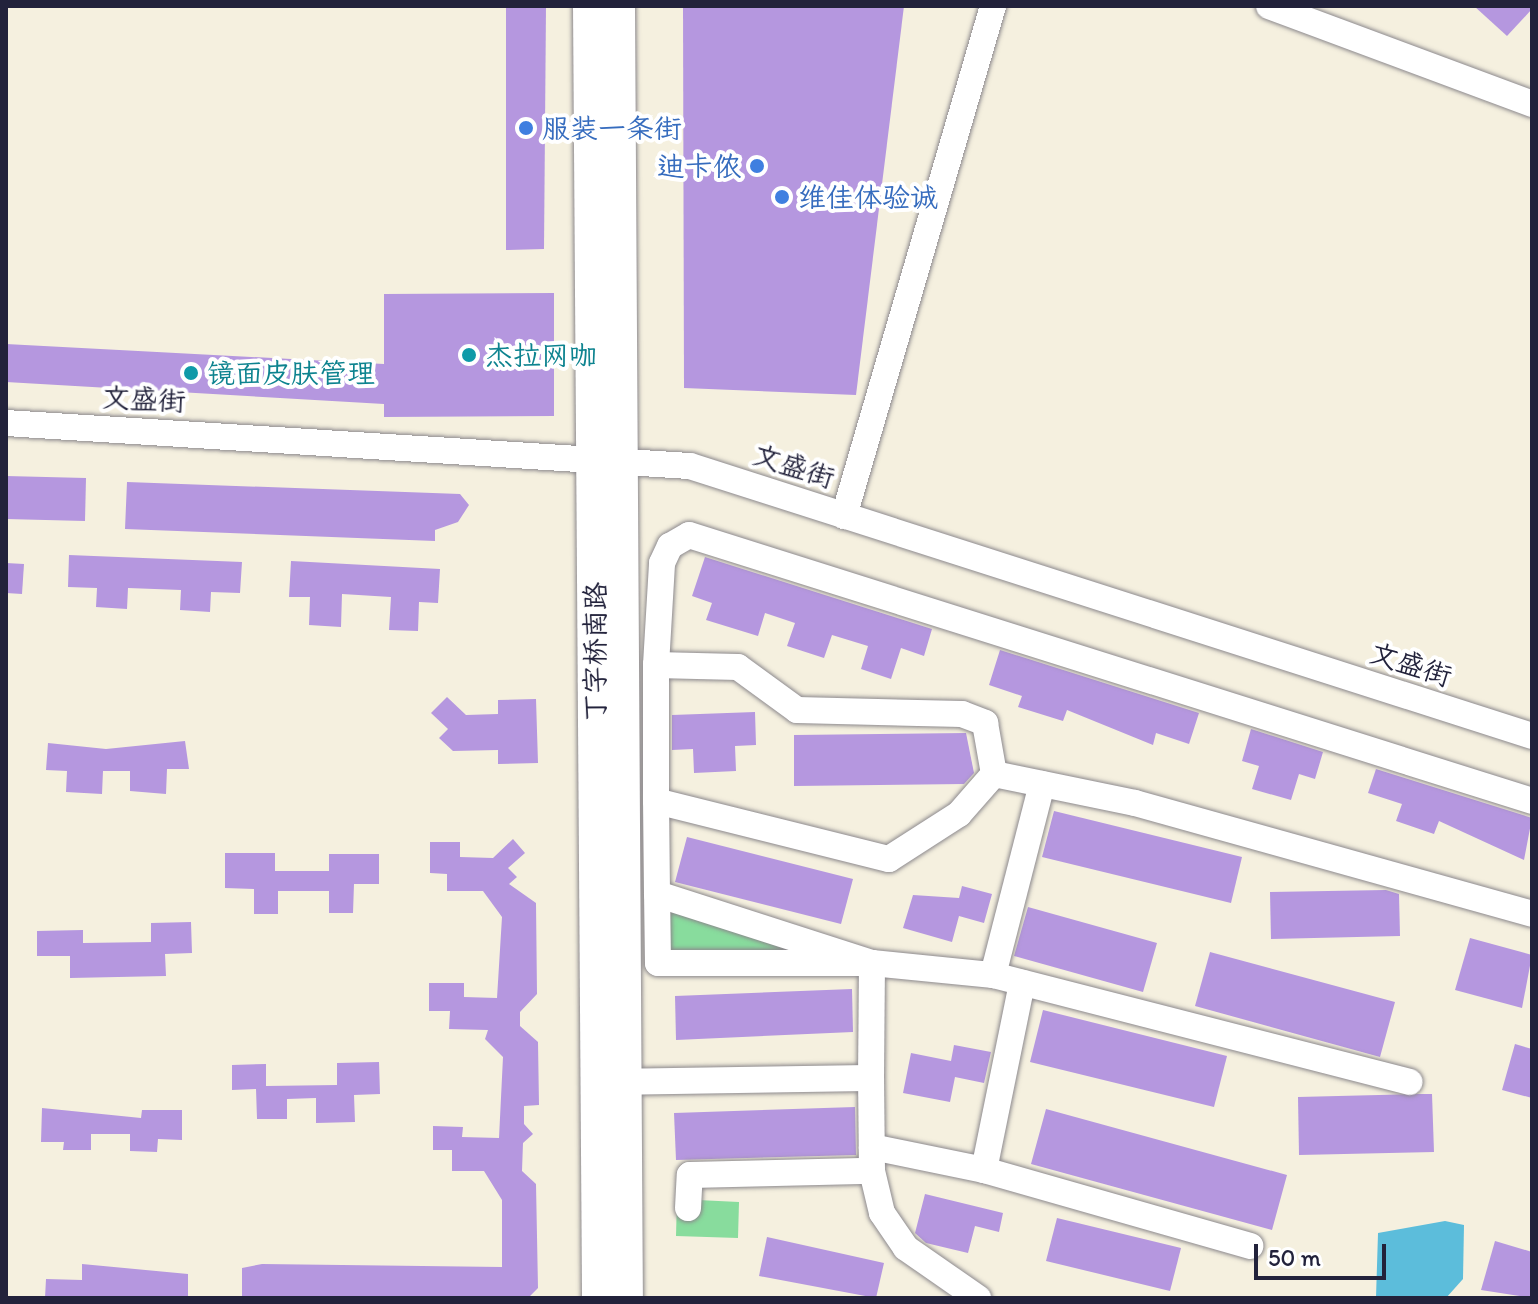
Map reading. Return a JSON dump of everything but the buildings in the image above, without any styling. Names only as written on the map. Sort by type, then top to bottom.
[{"type":"main road","name":"丁字桥南路","points":[[589,6],[609,458]]},
{"type":"main road","name":"丁字桥南路","points":[[619,6],[609,458],[612,1082],[627,1298]]},
{"type":"main road","name":"丁字桥南路","points":[[598,1298],[612,1082]]},
{"type":"street","points":[[844,516],[993,6]]},
{"type":"street","points":[[1269,6],[1532,104]]},
{"type":"street","name":"文盛街","points":[[6,423],[609,458],[690,466],[1532,736]]},
{"type":"street","points":[[1409,1082],[993,975],[872,963],[658,963],[656,665],[662,563],[670,546],[689,535],[1532,801]]},
{"type":"street","points":[[656,665],[738,667],[797,710],[962,714],[985,723],[994,774]]},
{"type":"street","points":[[994,774],[1042,784],[1532,914]]},
{"type":"street","points":[[656,801],[889,859],[959,814],[994,774]]},
{"type":"street","points":[[993,975],[1042,784]]},
{"type":"street","points":[[657,894],[872,963]]},
{"type":"street","points":[[872,963],[872,1159],[882,1213],[906,1248],[978,1298]]},
{"type":"street","points":[[984,1170],[1022,983]]},
{"type":"street","points":[[612,1082],[871,1078]]},
{"type":"street","points":[[688,1208],[690,1175],[872,1159],[984,1170],[1250,1246]]},
{"type":"green space","points":[[667,905],[826,955],[666,954]]},
{"type":"green space","points":[[677,1199],[739,1202],[738,1238],[676,1236]]},
{"type":"water","points":[[1445,1221],[1464,1225],[1463,1279],[1446,1298],[1376,1298],[1378,1233]]},
{"type":"place","name":"服装一条街","points":[[526,128]]},
{"type":"place","name":"迪卡侬","points":[[757,166]]},
{"type":"place","name":"维佳体验诚","points":[[782,197]]},
{"type":"place","name":"杰拉网咖","points":[[469,355]]},
{"type":"place","name":"镜面皮肤管理","points":[[191,373]]}]
